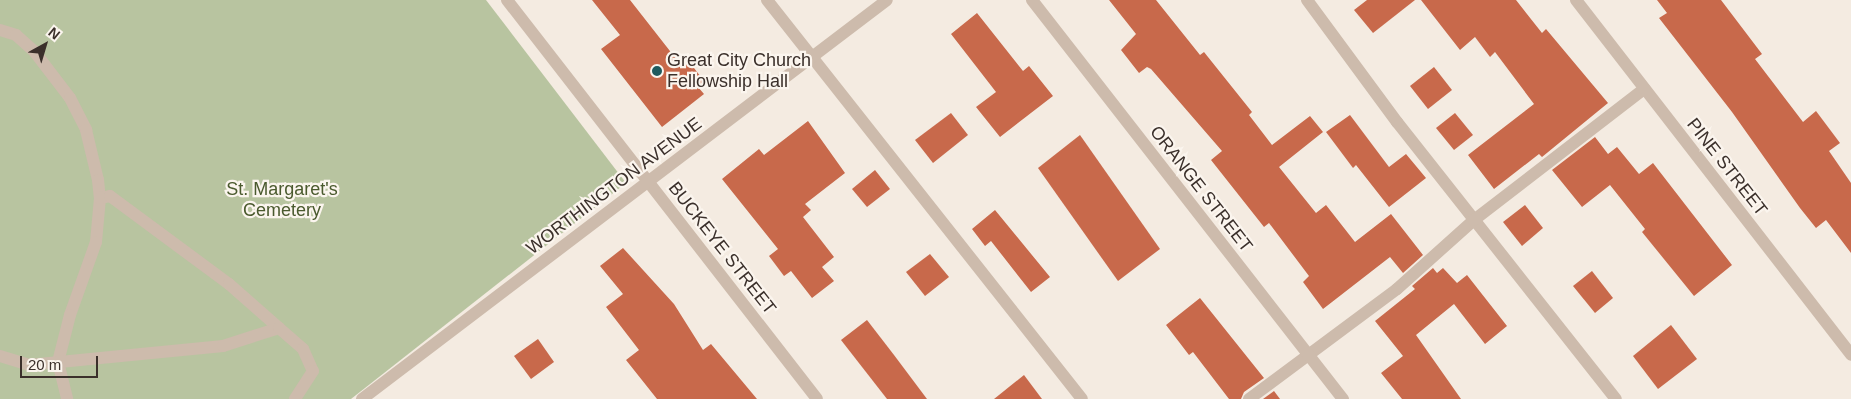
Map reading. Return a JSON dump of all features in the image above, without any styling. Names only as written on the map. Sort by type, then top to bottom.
[{"type":"street","name":"BUCKEYE STREET","points":[[507,0],[817,399]]},
{"type":"street","points":[[767,0],[1082,399]]},
{"type":"street","name":"WORTHINGTON AVENUE","points":[[362,399],[886,0]]},
{"type":"street","name":"ORANGE STREET","points":[[1032,0],[1343,399]]},
{"type":"street","points":[[1307,0],[1474,220],[1616,399]]},
{"type":"street","name":"PINE STREET","points":[[1576,0],[1851,355]]},
{"type":"street","points":[[0,30],[16,35],[34,51],[70,98],[86,130],[100,198],[96,242],[70,315],[58,362],[67,399]]},
{"type":"street","points":[[1249,399],[1397,289],[1474,220],[1644,89]]},
{"type":"street","points":[[100,198],[110,196],[193,257],[303,349],[313,371],[295,399]]},
{"type":"street","points":[[0,356],[29,365],[224,346],[279,328]]},
{"type":"green space","name":"St. Margaret's Cemetery","points":[[0,0],[486,0],[626,183],[351,399],[0,399]]},
{"type":"building","name":"Great City Church Fellowship Hall","points":[[592,0],[630,0],[677,60],[684,55],[704,81],[698,87],[704,94],[662,127],[601,49],[620,35]]},
{"type":"building","points":[[1109,0],[1156,0],[1200,55],[1204,52],[1252,112],[1249,115],[1272,145],[1310,116],[1323,132],[1279,167],[1316,213],[1326,205],[1355,242],[1391,214],[1423,255],[1403,273],[1390,257],[1323,309],[1303,282],[1309,276],[1269,223],[1264,227],[1211,160],[1222,151],[1151,69],[1147,67],[1139,73],[1121,50],[1136,34]]},
{"type":"building","points":[[1367,0],[1415,0],[1373,33],[1354,10]]},
{"type":"building","points":[[1421,0],[1516,0],[1542,33],[1546,29],[1608,103],[1542,157],[1539,154],[1494,189],[1468,155],[1534,104],[1495,52],[1490,57],[1475,37],[1460,50]]},
{"type":"building","points":[[1657,0],[1721,0],[1762,54],[1755,59],[1803,122],[1816,111],[1840,143],[1829,151],[1851,183],[1851,253],[1826,220],[1816,228],[1800,208],[1732,112],[1659,18],[1667,13]]},
{"type":"building","points":[[977,13],[1023,71],[1029,66],[1053,96],[1000,137],[976,107],[996,92],[951,34]]},
{"type":"building","points":[[1434,67],[1452,90],[1428,109],[1410,86]]},
{"type":"building","points":[[951,113],[968,135],[933,163],[915,140]]},
{"type":"building","points":[[1455,113],[1473,135],[1454,150],[1436,128]]},
{"type":"building","points":[[1350,115],[1389,167],[1406,154],[1426,178],[1389,207],[1356,165],[1353,168],[1326,132]]},
{"type":"building","points":[[808,121],[845,173],[805,204],[811,210],[803,217],[834,257],[822,267],[834,281],[812,298],[791,271],[784,276],[769,256],[778,249],[722,179],[759,149],[764,155]]},
{"type":"building","points":[[1080,135],[1160,249],[1118,281],[1038,168]]},
{"type":"building","points":[[1595,137],[1608,154],[1617,147],[1639,174],[1653,163],[1732,265],[1694,296],[1642,232],[1645,229],[1610,185],[1582,207],[1552,170]]},
{"type":"building","points":[[875,170],[890,189],[867,207],[852,189]]},
{"type":"building","points":[[1525,205],[1543,228],[1522,246],[1503,222]]},
{"type":"building","points":[[995,210],[1050,277],[1031,292],[991,241],[985,246],[972,229]]},
{"type":"building","points":[[623,248],[674,304],[703,350],[711,344],[757,399],[657,399],[626,360],[639,350],[606,307],[623,294],[600,266]]},
{"type":"building","points":[[930,254],[949,277],[925,296],[906,272]]},
{"type":"building","points":[[1433,268],[1437,273],[1443,268],[1457,283],[1467,275],[1507,326],[1485,344],[1454,304],[1416,335],[1461,399],[1402,399],[1381,373],[1403,356],[1375,321],[1415,289],[1412,286]]},
{"type":"building","points":[[1592,271],[1613,298],[1595,313],[1573,286]]},
{"type":"building","points":[[1200,298],[1264,378],[1244,392],[1241,399],[1229,399],[1193,352],[1189,355],[1166,325]]},
{"type":"building","points":[[867,320],[927,399],[887,399],[841,340]]},
{"type":"building","points":[[1671,325],[1697,359],[1658,389],[1633,356]]},
{"type":"building","points":[[538,339],[554,362],[531,379],[514,356]]},
{"type":"building","points":[[1024,375],[1042,399],[994,399]]},
{"type":"building","points":[[1274,391],[1280,399],[1263,399]]},
{"type":"place","name":"Great City Church Fellowship Hall","points":[[657,71]]}]
